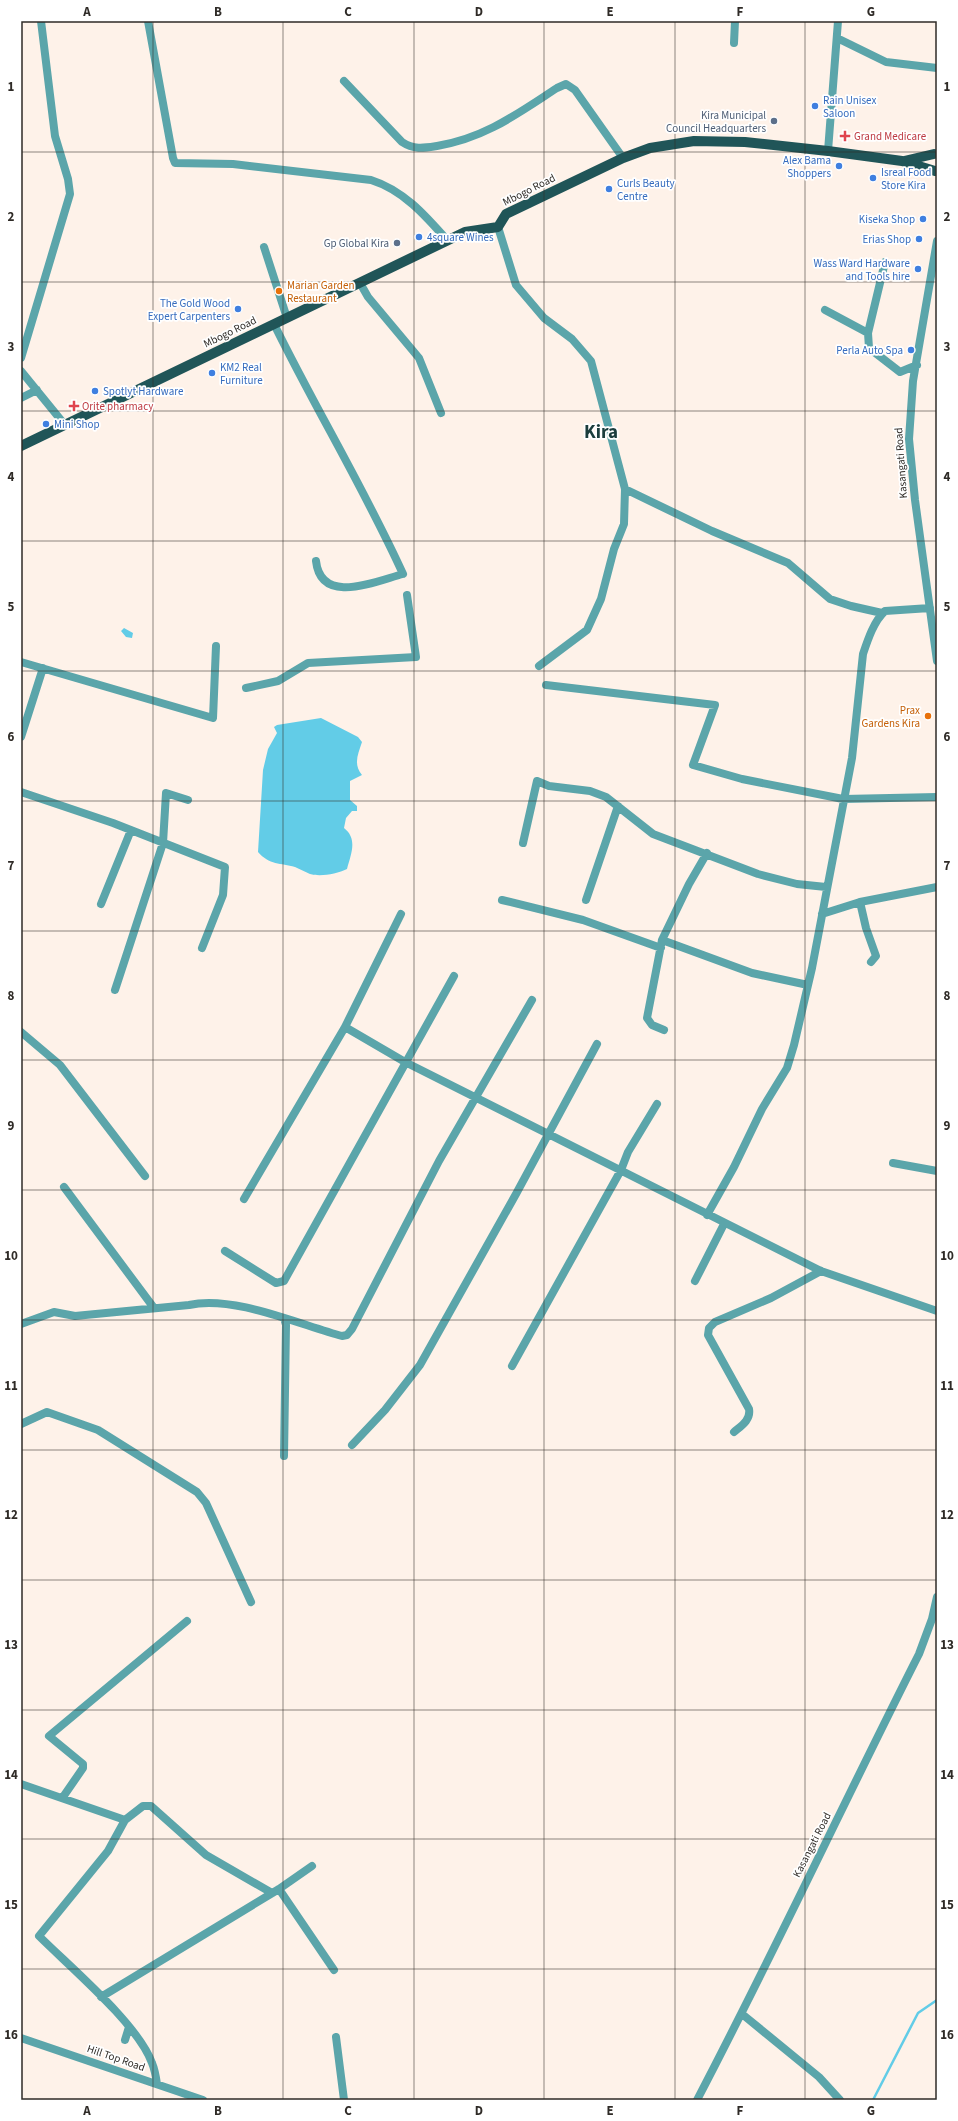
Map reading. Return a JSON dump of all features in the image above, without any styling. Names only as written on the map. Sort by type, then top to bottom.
[{"type":"main road","name":"Mbogo Road","points":[[21,446],[447,240],[465,232],[498,227],[506,214],[623,158],[650,148],[694,141],[745,142],[902,161],[936,172]]},
{"type":"main road","name":"Mbogo Road","points":[[902,161],[936,153]]},
{"type":"main road","points":[[936,153],[932,160],[936,172]]},
{"type":"street","points":[[21,358],[52,248],[70,194],[68,179],[55,136],[41,21]]},
{"type":"street","points":[[148,21],[175,163],[233,164],[370,180],[391,188],[403,196],[429,219],[447,240]]},
{"type":"street","points":[[734,42],[735,21]]},
{"type":"street","points":[[828,151],[838,21]]},
{"type":"street","points":[[837,38],[886,62],[937,68]]},
{"type":"street","points":[[344,81],[402,142],[414,148],[448,144],[481,134],[566,84],[575,90],[623,158]]},
{"type":"street","points":[[498,227],[516,285],[544,318],[572,339],[591,361],[625,489],[624,524],[614,549],[601,599],[587,630],[539,666]]},
{"type":"street","name":"Kasangati Road","points":[[937,241],[909,421],[909,449],[937,661]]},
{"type":"street","points":[[264,247],[287,318]]},
{"type":"street","points":[[885,262],[868,333],[869,348],[900,372],[917,365]]},
{"type":"street","points":[[360,283],[368,297],[419,358],[441,413]]},
{"type":"street","points":[[825,310],[868,333]]},
{"type":"street","points":[[274,324],[314,405],[382,528],[402,574],[349,588],[339,587],[329,584],[322,578],[317,570],[316,561]]},
{"type":"street","points":[[21,371],[65,425]]},
{"type":"street","points":[[21,398],[37,390]]},
{"type":"street","points":[[625,489],[712,531],[788,563],[830,599],[851,606],[882,613]]},
{"type":"street","points":[[246,688],[278,681],[308,663],[416,657],[407,595]]},
{"type":"street","points":[[707,1215],[734,1167],[762,1109],[787,1068],[808,985],[852,758],[863,654],[867,642],[882,613],[887,610],[930,608]]},
{"type":"street","points":[[21,662],[213,718],[216,646]]},
{"type":"street","points":[[21,737],[43,668]]},
{"type":"street","points":[[546,685],[715,705],[693,765],[742,779],[843,799],[937,796]]},
{"type":"street","points":[[523,843],[537,782],[549,786],[590,791],[606,797],[654,834],[707,853],[758,874],[797,884],[826,887]]},
{"type":"street","points":[[21,792],[131,830],[225,867],[223,896],[202,948]]},
{"type":"street","points":[[115,990],[163,843],[166,794],[188,800]]},
{"type":"street","points":[[586,900],[618,806]]},
{"type":"street","points":[[101,904],[131,830]]},
{"type":"street","points":[[664,1030],[652,1025],[647,1018],[662,944],[689,884],[707,853]]},
{"type":"street","points":[[822,914],[860,902],[937,887]]},
{"type":"street","points":[[502,900],[583,920],[752,973],[808,985]]},
{"type":"street","points":[[860,902],[866,928],[876,956],[871,962]]},
{"type":"street","points":[[244,1199],[345,1027],[401,914]]},
{"type":"street","points":[[225,1251],[276,1283],[284,1281],[454,976]]},
{"type":"street","points":[[21,1324],[54,1312],[75,1316],[189,1305],[203,1302],[225,1304],[284,1318],[342,1336],[349,1334],[439,1161],[532,1000]]},
{"type":"street","points":[[345,1027],[405,1062],[821,1272],[937,1311]]},
{"type":"street","points":[[21,1032],[60,1065],[145,1176]]},
{"type":"street","points":[[352,1445],[394,1398],[420,1365],[549,1135],[597,1044]]},
{"type":"street","points":[[512,1366],[621,1170],[628,1152],[657,1104]]},
{"type":"street","points":[[893,1163],[937,1171]]},
{"type":"street","points":[[64,1187],[154,1308]]},
{"type":"street","points":[[695,1281],[724,1224]]},
{"type":"street","points":[[734,1432],[746,1421],[750,1413],[708,1335],[709,1328],[715,1322],[771,1298],[821,1272]]},
{"type":"street","points":[[284,1318],[286,1325],[284,1456]]},
{"type":"street","points":[[21,1424],[47,1412],[98,1430],[197,1492],[206,1503],[251,1602]]},
{"type":"street","name":"Kasangati Road","points":[[697,2100],[742,2014],[804,1885],[919,1654],[932,1619],[937,1597]]},
{"type":"street","points":[[63,1797],[83,1768],[83,1764],[49,1736],[187,1621]]},
{"type":"street","points":[[21,1784],[63,1797],[126,1820]]},
{"type":"street","points":[[157,2084],[152,2062],[129,2027],[39,1936],[108,1851],[126,1820],[144,1806],[151,1806],[206,1855],[275,1891],[334,1970]]},
{"type":"street","points":[[101,1997],[275,1891],[312,1866]]},
{"type":"street","points":[[742,2014],[819,2077],[840,2100]]},
{"type":"street","points":[[125,2040],[129,2027]]},
{"type":"street","points":[[336,2037],[344,2100]]},
{"type":"street","name":"Hill Top Road","points":[[21,2038],[203,2100]]},
{"type":"water","points":[[124,628],[133,633],[132,638],[126,637],[121,631]]},
{"type":"water","points":[[321,718],[358,737],[362,742],[357,763],[359,771],[362,775],[350,781],[350,800],[357,806],[357,811],[352,811],[346,818],[344,828],[351,837],[352,842],[352,852],[347,869],[334,874],[319,875],[310,874],[295,867],[275,863],[266,859],[258,852],[263,770],[268,749],[277,733],[274,727],[277,725]]},
{"type":"waterway","points":[[873,2100],[918,2013],[937,2000]]},
{"type":"place","name":"Rain Unisex Saloon","points":[[815,106]]},
{"type":"place","name":"Kira Municipal Council Headquarters","points":[[774,121]]},
{"type":"place","name":"Grand Medicare","points":[[845,136]]},
{"type":"place","name":"Alex Bama Shoppers","points":[[839,166]]},
{"type":"place","name":"Isreal Food Store Kira","points":[[873,178]]},
{"type":"place","name":"Curls Beauty Centre","points":[[609,189]]},
{"type":"place","name":"Kiseka Shop","points":[[923,219]]},
{"type":"place","name":"4square Wines","points":[[419,237]]},
{"type":"place","name":"Erias Shop","points":[[919,239]]},
{"type":"place","name":"Gp Global Kira","points":[[397,243]]},
{"type":"place","name":"Wass Ward Hardware and Tools hire","points":[[918,269]]},
{"type":"place","name":"Marian Garden Restaurant","points":[[279,291]]},
{"type":"place","name":"The Gold Wood Expert Carpenters","points":[[238,309]]},
{"type":"place","name":"Perla Auto Spa","points":[[911,350]]},
{"type":"place","name":"KM2 Real Furniture","points":[[212,373]]},
{"type":"place","name":"Spotlyt Hardware","points":[[95,391]]},
{"type":"place","name":"Orite pharmacy","points":[[74,406]]},
{"type":"place","name":"Mini Shop","points":[[46,424]]},
{"type":"place","name":"Prax Gardens Kira","points":[[928,716]]},
{"type":"district","name":"Kira","points":[[601,432]]}]
